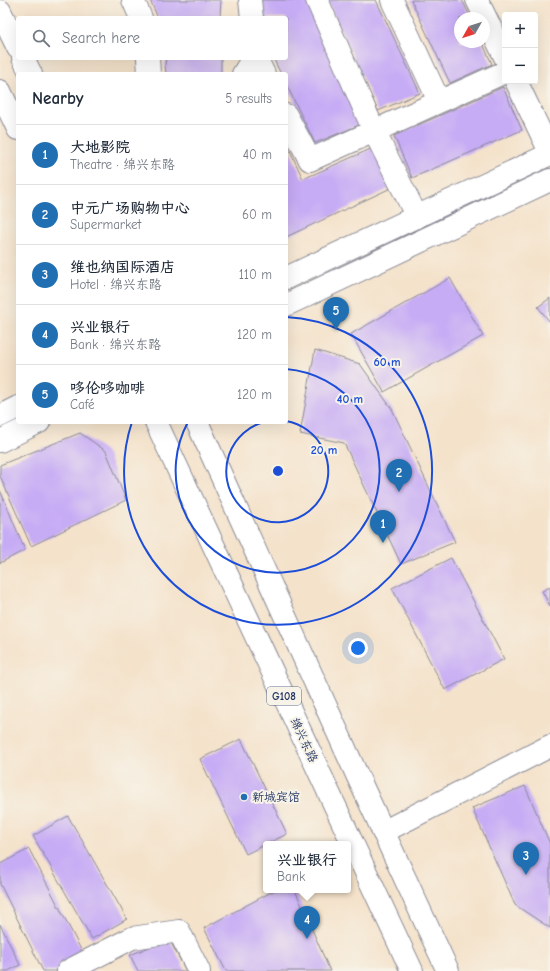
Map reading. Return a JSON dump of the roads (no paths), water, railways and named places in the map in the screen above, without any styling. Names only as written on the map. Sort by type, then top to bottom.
[{"type":"main road","points":[[133,0],[140,16]]},
{"type":"main road","points":[[250,0],[252,16]]},
{"type":"main road","points":[[317,0],[374,131],[417,217]]},
{"type":"main road","points":[[392,0],[439,101]]},
{"type":"main road","points":[[478,0],[502,51]]},
{"type":"main road","points":[[0,11],[16,44]]},
{"type":"main road","points":[[24,60],[30,72]]},
{"type":"main road","points":[[148,60],[149,72]]},
{"type":"main road","points":[[244,72],[251,60]]},
{"type":"main road","points":[[257,60],[263,72]]},
{"type":"main road","points":[[288,119],[310,160],[502,73]]},
{"type":"main road","points":[[288,275],[417,217],[550,153],[517,84]]},
{"type":"main road","points":[[0,91],[16,125]]},
{"type":"main road","points":[[288,304],[550,180]]},
{"type":"main road","points":[[0,416],[16,408]]},
{"type":"main road","points":[[0,441],[35,424]]},
{"type":"main road","name":"绵兴东路","points":[[157,424],[412,971]]},
{"type":"main road","name":"G108","points":[[198,424],[383,832],[448,971]]},
{"type":"main road","points":[[383,832],[550,746]]},
{"type":"main road","points":[[68,971],[132,938],[179,931],[198,971]]},
{"type":"place","name":"哆伦哆咖啡","points":[[336,330]]},
{"type":"place","name":"中元广场购物中心","points":[[399,492]]},
{"type":"place","name":"大地影院","points":[[383,543]]},
{"type":"place","name":"新城宾馆","points":[[244,797]]},
{"type":"place","name":"维也纳国际酒店","points":[[526,875]]},
{"type":"place","name":"兴业银行","points":[[307,939]]}]
